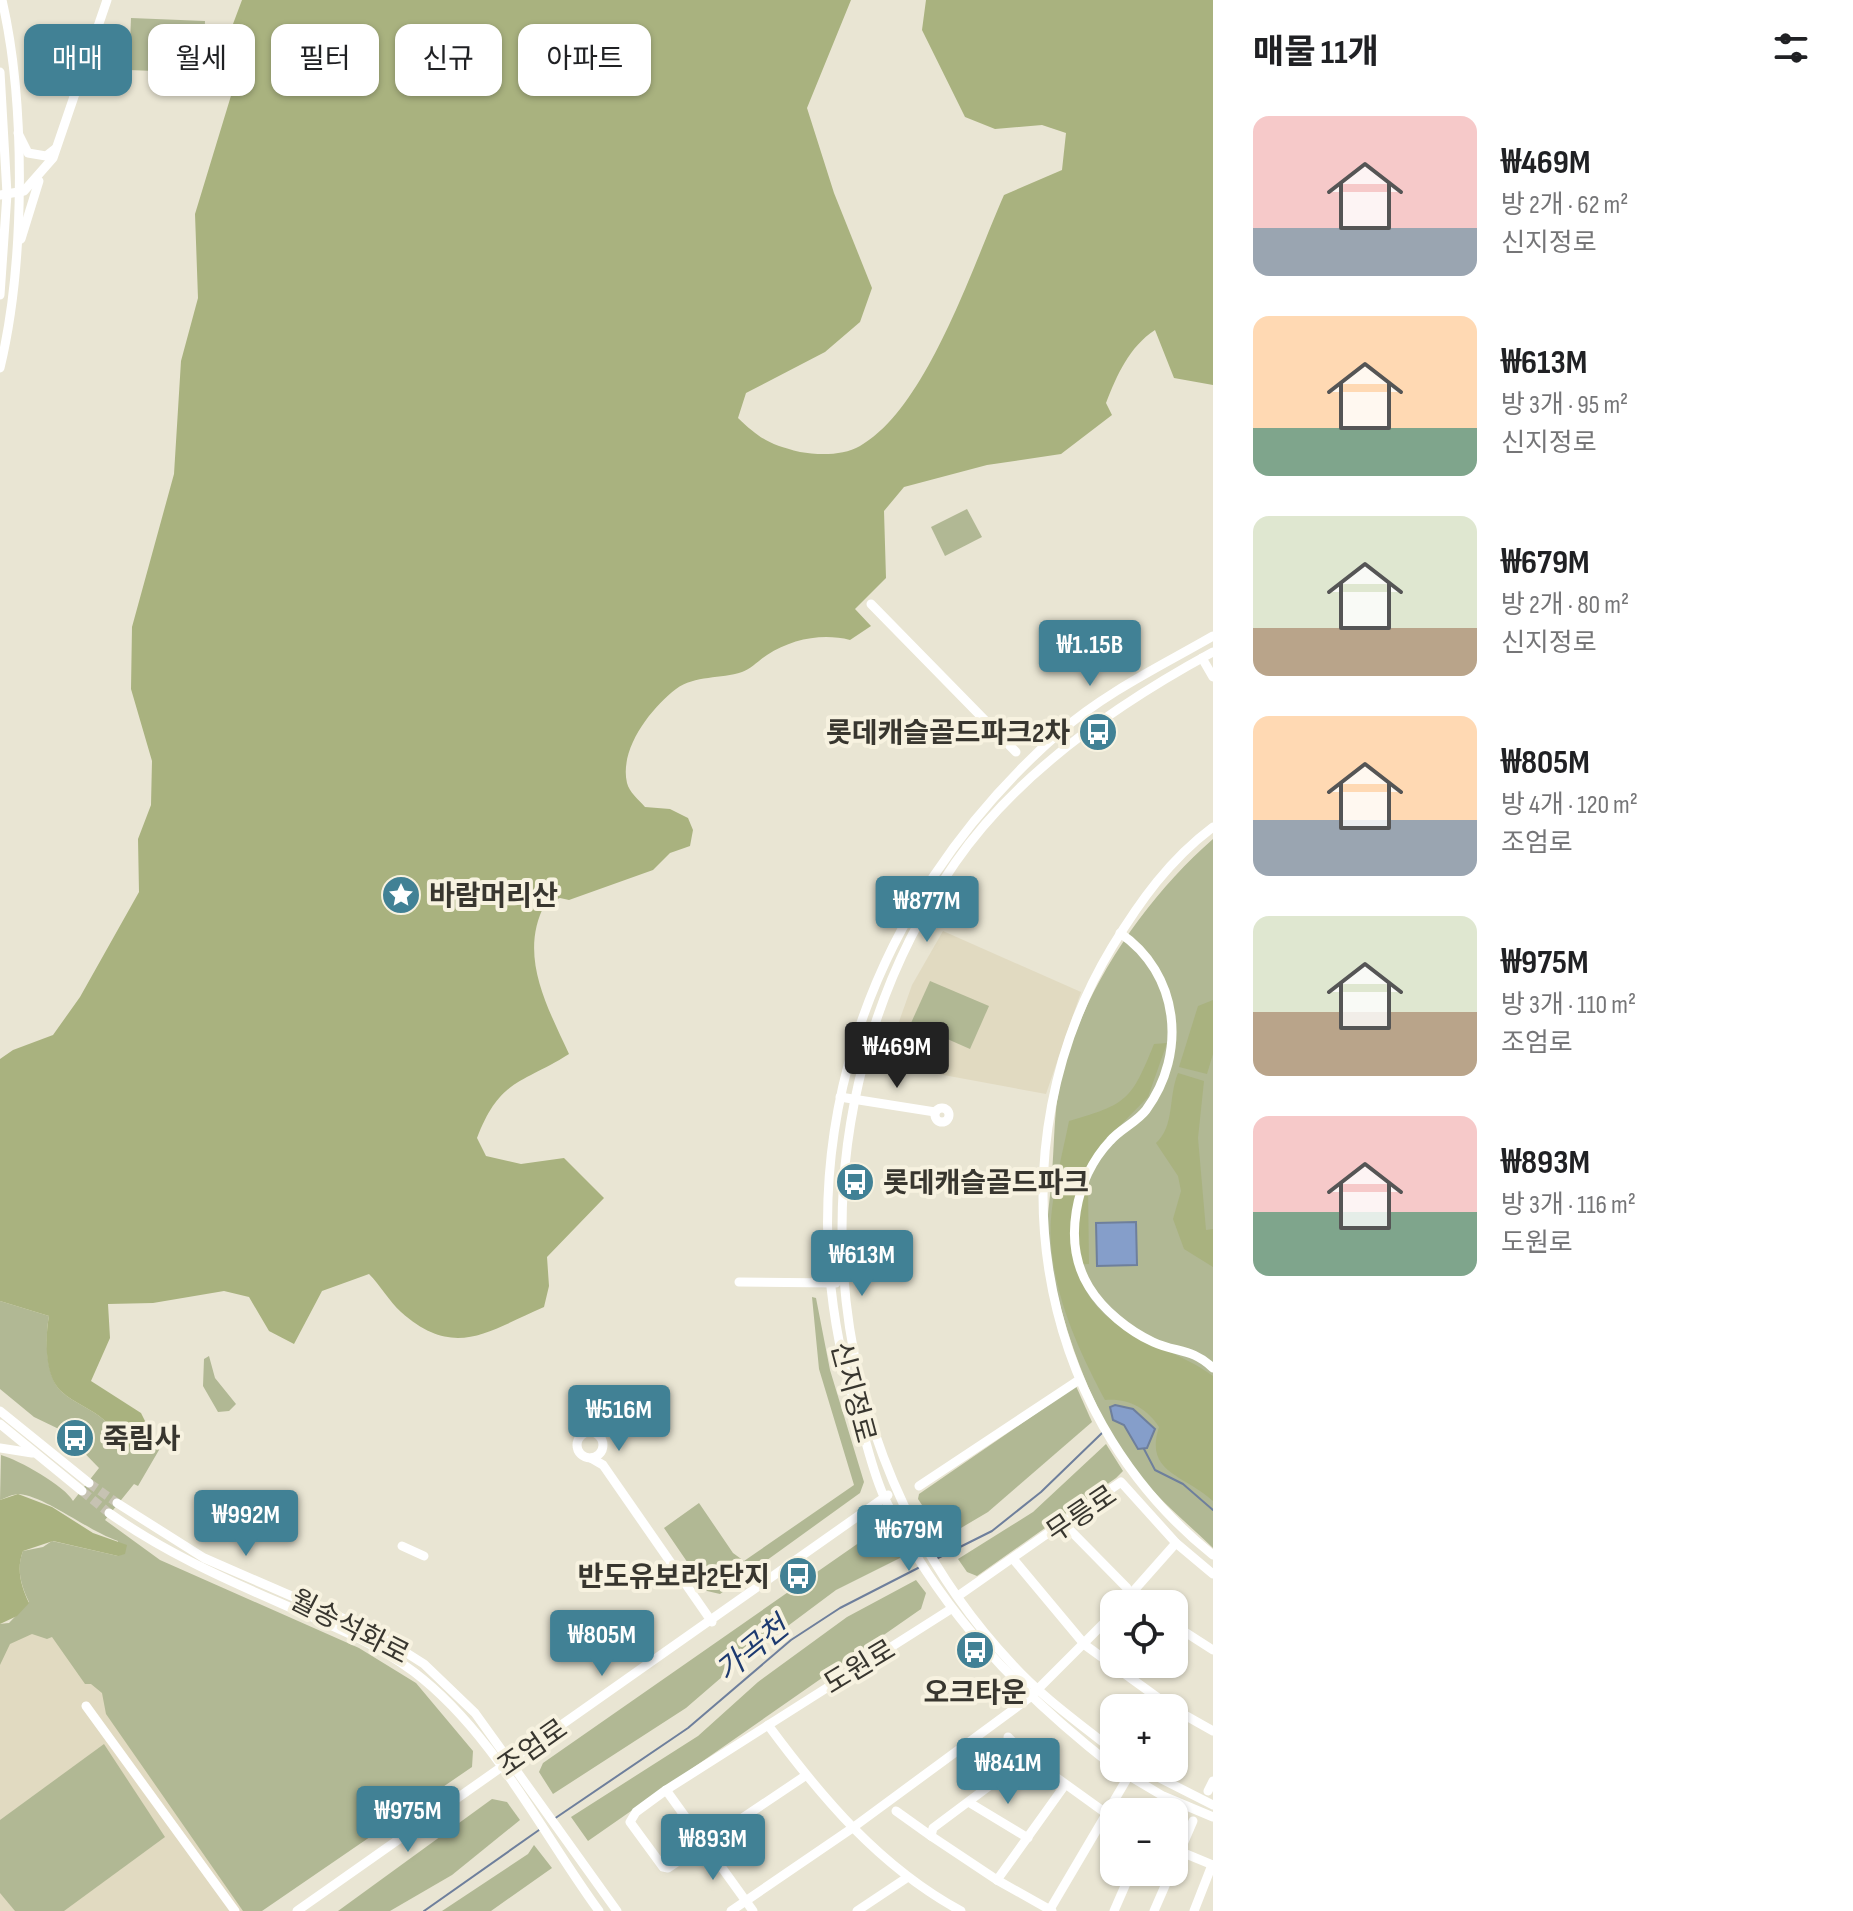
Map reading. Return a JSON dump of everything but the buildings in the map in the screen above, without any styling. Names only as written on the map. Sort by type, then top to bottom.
[{"type":"street","points":[[0,295],[16,131],[9,29],[2,0]]},
{"type":"street","points":[[0,368],[17,254],[35,188],[55,149],[107,0]]},
{"type":"street","points":[[0,72],[2,163],[17,254]]},
{"type":"street","points":[[16,131],[28,153],[46,156],[55,149]]},
{"type":"street","points":[[8,194],[36,182],[47,167]]},
{"type":"street","points":[[0,232],[5,255]]},
{"type":"street","points":[[871,604],[1016,752]]},
{"type":"street","name":"신지정로","points":[[1029,1698],[951,1609],[901,1528],[884,1498],[845,1374],[831,1284],[829,1184],[840,1097],[871,992],[896,934],[922,891],[966,830],[1002,788],[1061,731],[1104,698],[1213,636]]},
{"type":"street","name":"신지정로","points":[[1100,1740],[1038,1691],[987,1636],[958,1596],[895,1491],[851,1346],[841,1192],[854,1101],[890,985],[912,937],[956,861],[996,815],[1060,754],[1129,701],[1213,652]]},
{"type":"street","points":[[1202,658],[1213,677]]},
{"type":"street","points":[[1213,827],[1152,885],[1086,992],[1060,1071],[1048,1127],[1044,1257],[1053,1299],[1079,1380],[1099,1423],[1155,1500],[1213,1555]]},
{"type":"street","points":[[1120,933],[1151,961],[1169,996],[1173,1039],[1157,1093],[1144,1113],[1108,1143],[1081,1186],[1075,1221],[1079,1267],[1103,1304],[1135,1332],[1154,1342],[1194,1352],[1213,1368]]},
{"type":"street","points":[[840,1097],[935,1112]]},
{"type":"street","points":[[739,1282],[845,1283]]},
{"type":"street","points":[[919,1486],[1079,1380]]},
{"type":"street","points":[[0,1411],[34,1454],[82,1491]]},
{"type":"street","points":[[0,1424],[13,1428],[89,1483]]},
{"type":"street","points":[[13,1428],[0,1446],[34,1454]]},
{"type":"street","points":[[603,1465],[603,1442],[598,1435],[582,1435],[578,1450],[603,1465],[712,1622]]},
{"type":"street","points":[[591,1458],[602,1451]]},
{"type":"street","name":"무릉로","points":[[958,1596],[1014,1560],[1121,1482],[1176,1543],[1213,1574]]},
{"type":"street","name":"조엄로","points":[[297,1911],[895,1491]]},
{"type":"street","name":"월송석화로","points":[[117,1503],[204,1558],[399,1645],[447,1683],[512,1762],[617,1911]]},
{"type":"street","name":"월송석화로","points":[[109,1513],[148,1540],[192,1564],[362,1639],[439,1693],[501,1769],[599,1911]]},
{"type":"street","points":[[1067,1527],[1127,1588]]},
{"type":"street","points":[[1134,1590],[1176,1543]]},
{"type":"street","points":[[402,1546],[424,1556]]},
{"type":"street","name":"무릉로","points":[[1014,1560],[1085,1645],[1152,1694]]},
{"type":"street","name":"도원로","points":[[805,1776],[673,1865],[663,1867],[630,1822],[636,1812],[666,1790],[951,1609]]},
{"type":"street","points":[[362,1639],[366,1628]]},
{"type":"street","points":[[731,1911],[851,1829],[1029,1698],[1100,1628]]},
{"type":"street","points":[[1188,1634],[1213,1650]]},
{"type":"street","points":[[1029,1698],[1100,1755]]},
{"type":"street","points":[[86,1706],[235,1911]]},
{"type":"street","name":"무릉로","points":[[1188,1717],[1213,1731]]},
{"type":"street","points":[[768,1725],[805,1776],[851,1829],[908,1877],[961,1911]]},
{"type":"street","points":[[1008,1737],[1028,1757],[1100,1810]]},
{"type":"street","points":[[931,1836],[933,1828],[1028,1757]]},
{"type":"street","points":[[1208,1791],[1213,1781]]},
{"type":"street","points":[[1139,1782],[1213,1817]]},
{"type":"street","points":[[1168,1782],[1213,1805]]},
{"type":"street","points":[[997,1880],[1065,1785]]},
{"type":"street","points":[[666,1790],[753,1911]]},
{"type":"street","points":[[970,1803],[1028,1838]]},
{"type":"street","points":[[896,1811],[997,1880],[1050,1911],[1100,1833]]},
{"type":"street","points":[[1188,1830],[1193,1821]]},
{"type":"street","points":[[1188,1854],[1213,1865],[1194,1911]]},
{"type":"street","points":[[857,1911],[908,1877]]},
{"type":"street","points":[[1114,1911],[1125,1886]]},
{"type":"street","points":[[1154,1911],[1165,1886]]},
{"type":"shaded area","points":[[943,931],[1081,992],[1046,1094],[884,1064],[912,985]]},
{"type":"shaded area","points":[[61,1617],[257,1911],[0,1911],[0,1624]]},
{"type":"green space","points":[[242,0],[851,0],[807,108],[834,193],[872,288],[860,322],[825,352],[746,393],[738,418],[773,444],[800,452],[822,454],[860,446],[884,427],[906,401],[946,332],[1004,195],[1062,170],[1066,133],[1042,125],[995,129],[965,117],[922,30],[926,0],[1213,0],[1213,385],[1174,378],[1155,330],[1131,353],[1119,372],[1106,403],[1112,415],[1061,454],[987,465],[904,487],[884,511],[886,578],[855,609],[871,626],[850,640],[818,637],[797,641],[777,649],[742,672],[683,685],[666,697],[647,718],[632,743],[628,757],[628,786],[645,807],[670,809],[688,818],[693,830],[690,846],[670,853],[653,870],[569,900],[560,898],[545,904],[537,923],[535,961],[545,999],[569,1054],[504,1093],[494,1104],[477,1138],[486,1156],[521,1164],[564,1158],[604,1198],[547,1257],[549,1286],[544,1307],[488,1332],[455,1338],[438,1335],[420,1327],[401,1312],[369,1274],[322,1291],[294,1344],[269,1331],[249,1297],[224,1291],[153,1303],[108,1304],[110,1338],[91,1381],[141,1413],[150,1431],[129,1447],[104,1420],[67,1396],[56,1385],[47,1356],[49,1316],[0,1301],[0,1059],[13,1050],[53,1035],[80,997],[139,892],[138,839],[151,805],[152,761],[131,689],[132,627],[174,474],[181,361],[198,298],[195,214],[231,96],[255,96],[255,24],[233,24]]},
{"type":"green space","points":[[131,18],[205,21],[205,24],[148,24],[148,71],[132,70]]},
{"type":"green space","points":[[967,509],[982,537],[945,556],[931,527]]},
{"type":"green space","points":[[1213,839],[1213,1548],[1141,1478],[1108,1428],[1066,1326],[1053,1272],[1047,1228],[1057,1101],[1065,1064],[1078,1028],[1094,992],[1136,924],[1186,864]]},
{"type":"green space","points":[[930,981],[989,1006],[970,1049],[911,1023]]},
{"type":"green space","points":[[1213,1000],[1213,1054],[1207,1074],[1179,1067],[1198,1006]]},
{"type":"green space","points":[[1167,1043],[1148,1097],[1106,1140],[1079,1177],[1088,1186],[1089,1264],[1076,1265],[1085,1289],[1098,1308],[1114,1322],[1213,1376],[1213,1501],[1162,1464],[1156,1442],[1159,1427],[1149,1414],[1129,1403],[1105,1400],[1070,1324],[1053,1264],[1051,1229],[1054,1198],[1069,1121],[1104,1110],[1125,1098],[1139,1078],[1154,1044]]},
{"type":"green space","points":[[1178,1073],[1204,1081],[1198,1138],[1206,1230],[1213,1229],[1213,1267],[1184,1249],[1173,1219],[1181,1191],[1178,1176],[1156,1143],[1169,1120]]},
{"type":"green space","points":[[812,1297],[816,1298],[830,1370],[864,1482],[860,1493],[720,1594],[707,1591],[664,1528],[699,1503],[733,1553],[744,1561],[854,1485],[819,1369]]},
{"type":"green space","points":[[0,1301],[49,1316],[49,1367],[62,1392],[99,1416],[129,1446],[150,1431],[159,1450],[138,1486],[134,1484],[105,1520],[160,1560],[359,1648],[416,1683],[473,1751],[472,1767],[262,1911],[243,1911],[106,1714],[102,1693],[91,1684],[85,1684],[52,1637],[47,1639],[32,1634],[10,1644],[0,1665],[0,1624],[9,1623],[29,1602],[20,1577],[23,1551],[43,1547],[52,1541],[118,1556],[118,1541],[29,1496],[17,1494],[0,1500],[1,1455],[41,1474],[73,1501],[99,1468],[63,1431],[34,1417],[0,1389]]},
{"type":"green space","points":[[209,1356],[215,1378],[236,1404],[229,1411],[218,1412],[203,1386],[204,1359]]},
{"type":"green space","points":[[1076,1386],[1092,1422],[988,1512],[944,1538],[918,1499],[919,1494]]},
{"type":"green space","points":[[1106,1444],[1123,1471],[1116,1478],[977,1576],[967,1572],[958,1559],[1033,1512]]},
{"type":"green space","points":[[18,1494],[52,1507],[93,1533],[127,1545],[125,1554],[118,1556],[53,1541],[23,1551],[20,1577],[29,1603],[17,1616],[0,1624],[0,1500]]},
{"type":"green space","points":[[886,1530],[892,1534],[902,1557],[836,1590],[737,1664],[686,1708],[553,1794],[539,1772],[543,1763],[873,1533]]},
{"type":"green space","points":[[916,1580],[926,1593],[921,1609],[588,1841],[571,1817],[698,1736],[758,1682],[847,1617]]},
{"type":"green space","points":[[104,1744],[165,1837],[64,1911],[15,1911],[0,1893],[0,1820]]},
{"type":"green space","points":[[492,1799],[507,1802],[520,1820],[452,1875],[390,1911],[338,1911]]},
{"type":"green space","points":[[534,1845],[552,1868],[491,1911],[442,1911],[528,1854]]},
{"type":"water","points":[[1136,1222],[1137,1265],[1097,1266],[1096,1223]]},
{"type":"water","points":[[1115,1405],[1133,1409],[1155,1429],[1147,1448],[1138,1449],[1124,1425],[1113,1420],[1110,1407]]},
{"type":"waterway","name":"가곡천","points":[[936,1559],[992,1531],[1041,1492],[1102,1433]]},
{"type":"waterway","points":[[1144,1449],[1155,1470],[1183,1484],[1213,1510]]},
{"type":"waterway","name":"가곡천","points":[[554,1819],[688,1728],[791,1640],[840,1608],[920,1567]]},
{"type":"waterway","name":"가곡천","points":[[424,1911],[539,1830]]},
{"type":"tunnel","points":[[89,1483],[117,1503]]},
{"type":"tunnel","points":[[82,1491],[109,1513]]},
{"type":"place","name":"롯데캐슬골드파크2차","points":[[1098,732]]},
{"type":"place","name":"바람머리산","points":[[401,895]]},
{"type":"place","name":"롯데캐슬골드파크","points":[[855,1182]]},
{"type":"place","name":"죽림사","points":[[75,1438]]},
{"type":"place","name":"반도유보라2단지","points":[[798,1576]]},
{"type":"place","name":"오크타운","points":[[975,1650]]}]
